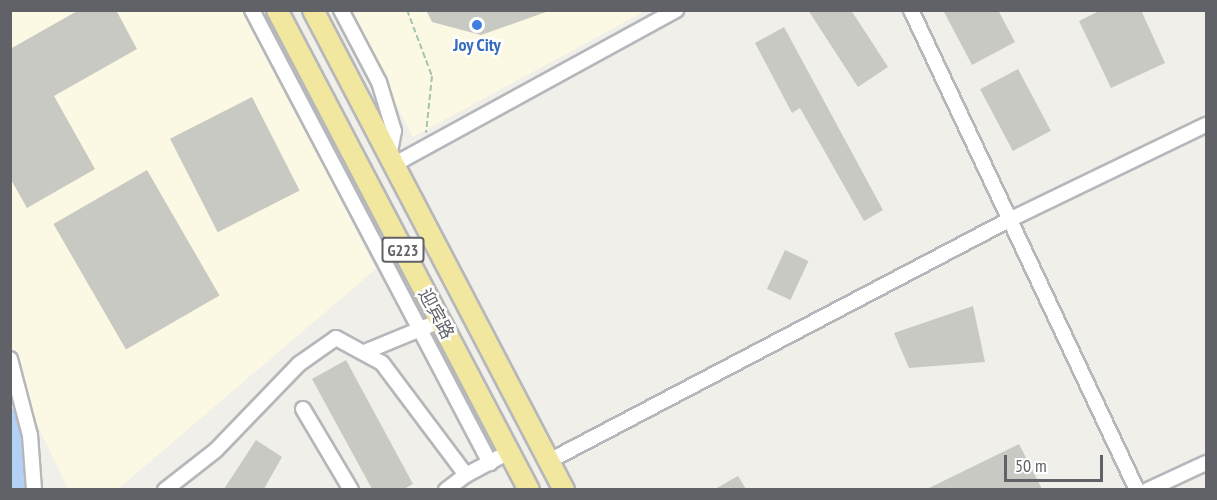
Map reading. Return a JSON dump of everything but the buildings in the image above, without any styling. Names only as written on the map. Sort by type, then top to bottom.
[{"type":"highway","name":"迎宾路","points":[[277,10],[528,489]]},
{"type":"highway","name":"迎宾路","points":[[313,10],[564,489]]},
{"type":"street","points":[[252,10],[490,463]]},
{"type":"street","points":[[342,10],[379,82],[394,131],[391,161],[424,148],[676,10]]},
{"type":"street","points":[[911,10],[1007,221],[1137,489]]},
{"type":"street","points":[[549,462],[1007,221],[1206,124]]},
{"type":"street","points":[[367,351],[440,321]]},
{"type":"street","points":[[165,489],[216,450],[299,364],[336,338],[367,351],[382,363],[466,475]]},
{"type":"street","points":[[10,359],[30,435],[34,489]]},
{"type":"street","points":[[303,409],[351,489]]},
{"type":"street","points":[[446,489],[466,475],[509,452]]},
{"type":"street","points":[[1148,489],[1206,463]]},
{"type":"street","points":[[459,489],[466,475]]},
{"type":"path","points":[[407,10],[432,76],[424,148]]},
{"type":"shaded area","points":[[11,11],[244,11],[376,269],[118,489],[68,489],[11,370]]},
{"type":"shaded area","points":[[348,11],[645,11],[413,137]]},
{"type":"water","points":[[10,402],[21,429],[30,489],[11,489]]},
{"type":"place","name":"Joy City","points":[[477,25]]}]
